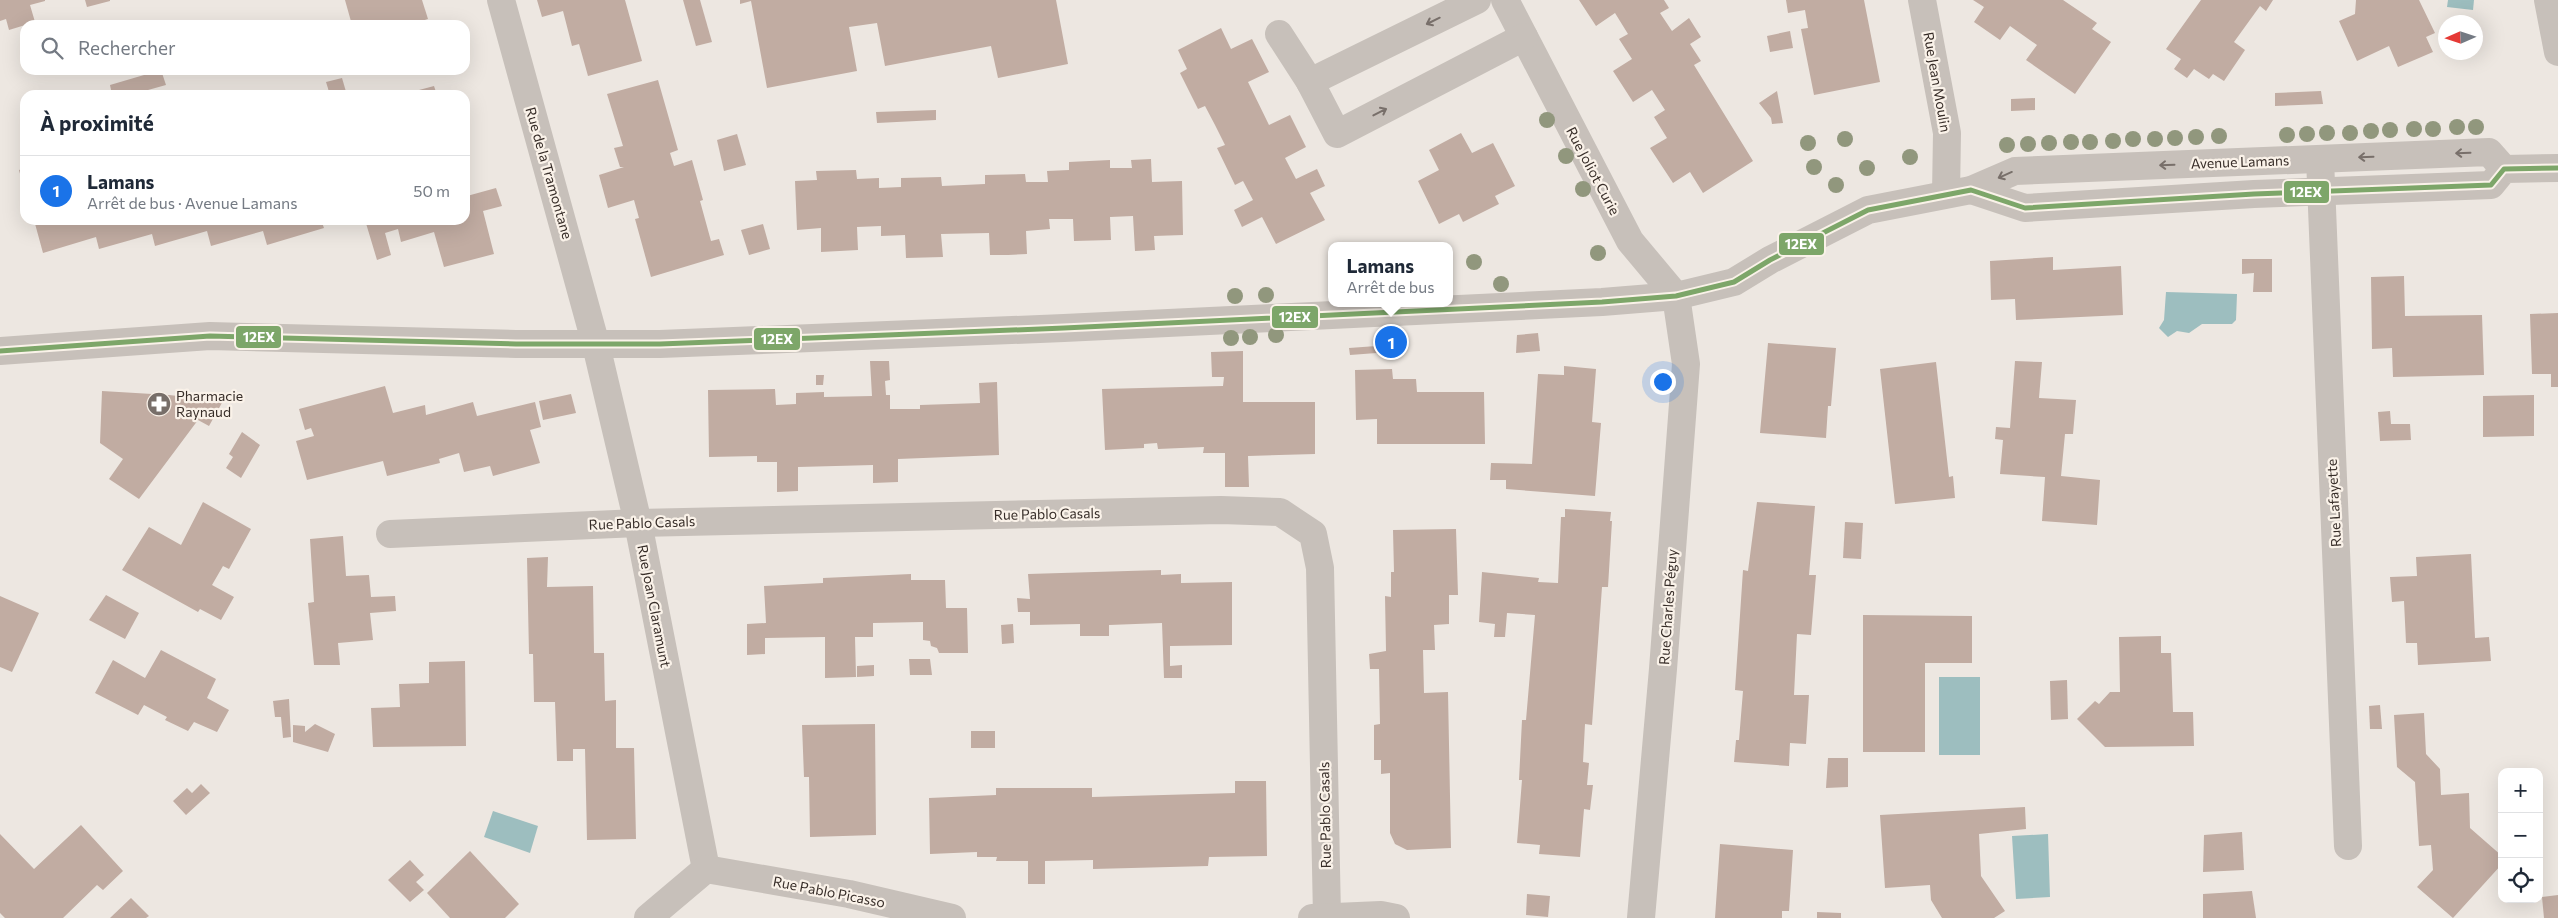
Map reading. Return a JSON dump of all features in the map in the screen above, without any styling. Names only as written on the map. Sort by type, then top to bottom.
[{"type":"street","name":"Rue de la Tramontane","points":[[501,0],[596,346]]},
{"type":"street","points":[[1310,82],[1477,0]]},
{"type":"street","name":"Rue Joliot Curie","points":[[1505,0],[1630,241],[1676,296]]},
{"type":"street","name":"Rue Jean Moulin","points":[[1922,0],[1959,192]]},
{"type":"street","points":[[2548,0],[2558,52]]},
{"type":"street","points":[[1279,34],[1310,82],[1337,134],[1524,37]]},
{"type":"street","name":"Avenue Lamans","points":[[0,351],[210,336],[596,346],[1064,328],[1602,302],[1676,296],[1734,282],[1770,260],[1868,210],[1959,192],[2015,171],[2489,152],[2504,169]]},
{"type":"street","name":"Rue Lafayette","points":[[2320,159],[2348,846]]},
{"type":"street","points":[[1959,192],[2025,208],[2245,194],[2491,185],[2504,169],[2558,168]]},
{"type":"street","name":"Rue Charles Péguy","points":[[1641,918],[1663,669],[1686,364],[1676,296]]},
{"type":"street","name":"Rue Joan Claramunt","points":[[596,346],[638,523],[706,869]]},
{"type":"street","name":"Rue Pablo Casals","points":[[390,534],[638,523],[1221,510],[1280,512],[1313,534],[1320,568],[1320,918]]},
{"type":"street","points":[[648,918],[706,869]]},
{"type":"street","name":"Rue Pablo Picasso","points":[[706,869],[850,894],[952,918]]},
{"type":"street","points":[[1320,918],[1381,915],[1396,918]]},
{"type":"water","points":[[2448,0],[2474,0],[2473,10],[2447,7]]},
{"type":"water","points":[[2166,292],[2237,294],[2236,320],[2232,324],[2202,324],[2189,333],[2177,331],[2168,337],[2159,328],[2164,320]]},
{"type":"water","points":[[1939,677],[1980,677],[1980,755],[1939,755]]},
{"type":"water","points":[[493,811],[538,826],[530,853],[484,837]]},
{"type":"water","points":[[2048,834],[2050,897],[2016,899],[2012,836]]},
{"type":"building","points":[[0,0],[45,0],[30,5],[34,20],[20,20],[20,27],[9,30],[6,19],[0,21]]},
{"type":"building","points":[[85,0],[110,0],[110,1],[87,7]]},
{"type":"building","points":[[345,0],[422,0],[428,19],[425,20],[351,20]]},
{"type":"building","points":[[537,0],[625,0],[642,61],[588,76],[579,44],[572,46],[563,11],[542,17]]},
{"type":"building","points":[[683,0],[700,0],[712,42],[696,46]]},
{"type":"building","points":[[740,0],[1056,0],[1068,64],[998,78],[991,46],[885,66],[877,23],[849,27],[857,71],[767,88],[751,1],[740,4]]},
{"type":"building","points":[[1579,0],[1664,0],[1669,8],[1660,13],[1672,31],[1689,18],[1701,37],[1690,44],[1701,61],[1694,65],[1753,161],[1703,193],[1690,172],[1673,183],[1650,148],[1667,138],[1654,117],[1665,110],[1652,90],[1633,102],[1613,71],[1632,59],[1619,39],[1628,34],[1615,13],[1596,26]]},
{"type":"building","points":[[1786,0],[1864,0],[1880,82],[1814,95],[1801,29],[1808,28],[1805,10],[1788,13]]},
{"type":"building","points":[[1973,0],[2063,0],[2097,23],[2092,29],[2111,42],[2075,94],[2026,60],[2037,45],[2010,26],[2000,40],[1974,22],[1984,7]]},
{"type":"building","points":[[2201,0],[2273,0],[2266,11],[2260,6],[2234,42],[2245,50],[2224,81],[2213,74],[2209,79],[2194,69],[2187,78],[2174,69],[2181,59],[2166,49]]},
{"type":"building","points":[[2356,0],[2419,0],[2435,33],[2426,37],[2433,52],[2398,67],[2389,46],[2357,61],[2339,21],[2355,14]]},
{"type":"building","points":[[1221,28],[1231,49],[1252,39],[1269,72],[1248,82],[1269,125],[1290,115],[1306,147],[1285,158],[1296,179],[1317,169],[1325,186],[1310,193],[1325,220],[1276,244],[1262,217],[1242,227],[1234,210],[1253,200],[1243,181],[1235,185],[1217,148],[1225,145],[1205,106],[1198,109],[1180,73],[1187,69],[1178,50]]},
{"type":"building","points":[[1790,31],[1793,48],[1770,52],[1767,36]]},
{"type":"building","points":[[144,75],[163,75],[166,85],[148,90],[111,90],[110,85]]},
{"type":"building","points":[[342,78],[346,90],[328,90],[326,82]]},
{"type":"building","points":[[658,80],[678,150],[670,153],[674,166],[692,160],[703,200],[700,201],[711,241],[719,239],[724,255],[651,277],[635,219],[639,218],[634,200],[608,208],[599,175],[624,167],[620,167],[614,148],[623,146],[607,94]]},
{"type":"building","points":[[434,86],[435,90],[419,90]]},
{"type":"building","points":[[1777,91],[1783,123],[1772,124],[1771,118],[1759,103]]},
{"type":"building","points":[[2321,91],[2323,104],[2275,106],[2275,93]]},
{"type":"building","points":[[2035,98],[2035,110],[2011,111],[2011,99]]},
{"type":"building","points":[[936,110],[936,120],[877,123],[876,112]]},
{"type":"building","points":[[1461,133],[1472,153],[1493,143],[1515,186],[1495,196],[1499,204],[1463,222],[1459,214],[1439,224],[1418,181],[1439,170],[1429,150]]},
{"type":"building","points":[[737,134],[746,165],[724,171],[717,140]]},
{"type":"building","points":[[1151,159],[1152,182],[1182,181],[1183,235],[1154,236],[1155,250],[1135,251],[1133,216],[1110,217],[1111,240],[1074,241],[1073,219],[1049,219],[1050,229],[1026,231],[1027,254],[1008,255],[990,255],[989,233],[941,234],[943,257],[906,258],[905,235],[881,236],[881,226],[857,227],[858,250],[821,252],[821,228],[797,230],[795,181],[817,180],[816,171],[856,170],[857,179],[879,178],[879,188],[901,187],[901,178],[941,177],[942,186],[985,184],[985,175],[1025,174],[1026,182],[1048,182],[1047,171],[1069,170],[1069,162],[1110,160],[1110,168],[1132,168],[1131,160]]},
{"type":"building","points":[[496,188],[502,206],[483,211],[494,254],[444,267],[434,232],[401,242],[398,229],[385,233],[391,255],[377,260],[366,225],[470,225],[470,195]]},
{"type":"building","points":[[763,224],[770,249],[749,255],[741,230]]},
{"type":"building","points":[[35,225],[323,225],[324,228],[267,245],[263,231],[211,246],[207,231],[155,246],[152,234],[99,249],[96,237],[43,253]]},
{"type":"building","points":[[2053,257],[2053,270],[2121,266],[2123,315],[2016,320],[2015,299],[1991,300],[1990,261]]},
{"type":"building","points":[[2242,259],[2272,259],[2272,292],[2253,292],[2254,273],[2242,274]]},
{"type":"building","points":[[2404,276],[2405,316],[2482,315],[2484,375],[2393,377],[2392,348],[2372,349],[2371,277]]},
{"type":"building","points":[[2558,313],[2558,387],[2551,387],[2551,374],[2532,374],[2530,314]]},
{"type":"building","points":[[1538,333],[1540,351],[1516,353],[1517,335]]},
{"type":"building","points":[[1768,343],[1836,348],[1831,406],[1828,406],[1826,438],[1760,433]]},
{"type":"building","points":[[1390,345],[1390,352],[1350,355],[1349,348]]},
{"type":"building","points":[[1243,351],[1243,402],[1315,402],[1315,454],[1248,456],[1249,487],[1225,487],[1225,453],[1203,453],[1204,447],[1158,449],[1157,443],[1144,444],[1144,448],[1105,450],[1102,389],[1223,386],[1224,377],[1212,377],[1211,352]]},
{"type":"building","points":[[870,361],[889,361],[890,380],[885,381],[886,395],[890,395],[890,409],[920,409],[920,405],[980,403],[979,383],[997,382],[999,455],[898,459],[898,482],[873,483],[873,465],[798,467],[798,491],[777,492],[777,462],[757,462],[757,456],[709,457],[708,390],[775,389],[776,405],[796,404],[796,393],[824,392],[824,397],[872,396]]},
{"type":"building","points":[[2015,361],[2042,362],[2039,398],[2076,400],[2073,434],[2065,434],[2061,476],[2100,480],[2097,525],[2042,521],[2045,477],[2000,474],[2003,440],[1995,439],[1996,427],[2010,428]]},
{"type":"building","points":[[1936,362],[1949,477],[1953,476],[1955,498],[1895,504],[1880,369]]},
{"type":"building","points":[[1564,366],[1596,369],[1592,422],[1601,423],[1595,496],[1506,489],[1506,480],[1490,480],[1491,463],[1532,464],[1538,374],[1564,375]]},
{"type":"building","points":[[1392,369],[1393,379],[1416,379],[1417,392],[1484,392],[1485,444],[1377,444],[1377,419],[1356,420],[1355,370]]},
{"type":"building","points":[[816,375],[824,375],[823,385],[816,385]]},
{"type":"building","points":[[385,386],[393,413],[425,405],[426,415],[473,402],[477,416],[535,402],[541,427],[530,430],[540,463],[493,476],[490,466],[464,472],[459,453],[439,459],[440,463],[387,476],[383,461],[307,480],[296,441],[314,436],[311,428],[305,430],[299,409]]},
{"type":"building","points":[[102,391],[169,395],[223,401],[209,426],[198,420],[139,499],[109,479],[123,459],[100,443]]},
{"type":"building","points":[[571,394],[576,413],[543,420],[539,401]]},
{"type":"building","points":[[2534,395],[2534,436],[2483,437],[2483,396]]},
{"type":"building","points":[[2390,411],[2391,424],[2410,424],[2411,440],[2380,441],[2378,412]]},
{"type":"building","points":[[242,432],[260,445],[241,478],[226,468],[233,457],[229,454]]},
{"type":"building","points":[[203,502],[251,529],[229,569],[223,566],[212,585],[234,597],[221,620],[200,609],[198,612],[122,570],[149,527],[181,545]]},
{"type":"building","points":[[1757,502],[1815,506],[1809,575],[1816,575],[1811,635],[1797,634],[1794,695],[1809,695],[1806,744],[1790,743],[1789,766],[1734,762],[1736,740],[1739,740],[1743,691],[1735,690],[1743,570],[1748,571]]},
{"type":"building","points":[[1565,509],[1611,512],[1610,521],[1612,521],[1608,587],[1602,587],[1592,725],[1585,724],[1583,762],[1589,763],[1587,785],[1593,785],[1590,810],[1584,809],[1580,857],[1539,854],[1540,845],[1517,843],[1522,780],[1519,780],[1522,720],[1526,720],[1535,615],[1507,613],[1505,637],[1494,637],[1495,624],[1479,622],[1482,572],[1539,578],[1538,582],[1558,583],[1561,517],[1565,517]]},
{"type":"building","points":[[1845,522],[1863,523],[1861,559],[1843,558]]},
{"type":"building","points":[[1456,529],[1458,595],[1449,595],[1449,624],[1434,625],[1435,650],[1423,650],[1424,693],[1448,692],[1451,848],[1407,850],[1395,844],[1390,833],[1390,773],[1381,774],[1381,760],[1374,760],[1374,725],[1380,724],[1379,669],[1370,669],[1369,654],[1386,651],[1385,596],[1391,597],[1391,572],[1394,572],[1393,530]]},
{"type":"building","points":[[343,536],[346,576],[369,575],[371,597],[395,596],[396,611],[370,613],[373,640],[338,643],[340,665],[314,665],[308,603],[314,602],[310,539]]},
{"type":"building","points":[[2471,554],[2475,638],[2489,637],[2491,661],[2418,665],[2417,643],[2406,643],[2404,601],[2392,602],[2390,577],[2417,576],[2416,557]]},
{"type":"building","points":[[548,557],[547,587],[593,586],[594,653],[604,653],[605,701],[616,700],[616,748],[634,748],[636,839],[587,840],[585,749],[573,749],[573,761],[557,761],[555,702],[534,702],[533,654],[529,654],[527,558]]},
{"type":"building","points":[[1161,570],[1161,575],[1181,574],[1181,583],[1232,582],[1232,645],[1170,646],[1170,666],[1182,665],[1182,678],[1164,678],[1162,623],[1109,625],[1109,636],[1080,636],[1080,624],[1030,625],[1030,612],[1018,612],[1017,598],[1030,599],[1028,574]]},
{"type":"building","points":[[911,574],[911,580],[945,580],[946,608],[967,608],[968,653],[939,653],[937,648],[931,646],[930,641],[923,640],[923,622],[873,623],[873,637],[855,637],[856,677],[825,678],[825,637],[765,638],[765,654],[747,655],[747,624],[766,623],[764,586],[823,583],[823,578]]},
{"type":"building","points":[[106,595],[139,613],[125,639],[89,620]]},
{"type":"building","points":[[0,596],[39,613],[12,672],[0,667]]},
{"type":"building","points":[[1863,615],[1972,616],[1972,663],[1925,663],[1925,752],[1863,752]]},
{"type":"building","points":[[1013,624],[1014,643],[1002,644],[1001,625]]},
{"type":"building","points":[[2161,636],[2161,653],[2171,653],[2173,712],[2193,712],[2194,746],[2105,747],[2077,719],[2095,701],[2099,704],[2110,692],[2120,692],[2119,637]]},
{"type":"building","points":[[161,650],[216,679],[207,698],[229,710],[217,732],[194,722],[188,731],[165,720],[167,717],[144,705],[138,715],[95,693],[113,660],[145,678]]},
{"type":"building","points":[[909,659],[930,659],[932,675],[910,675]]},
{"type":"building","points":[[465,661],[466,746],[373,747],[371,708],[400,707],[399,684],[429,683],[429,662]]},
{"type":"building","points":[[874,665],[874,676],[857,677],[857,666]]},
{"type":"building","points":[[2067,680],[2068,719],[2051,720],[2050,681]]},
{"type":"building","points":[[289,699],[291,737],[283,738],[281,717],[275,717],[273,701]]},
{"type":"building","points":[[2380,705],[2382,729],[2370,729],[2369,706]]},
{"type":"building","points":[[2424,713],[2426,754],[2440,769],[2441,795],[2469,793],[2470,828],[2498,852],[2498,868],[2453,918],[2417,887],[2433,870],[2431,845],[2419,846],[2415,782],[2397,767],[2394,715]]},
{"type":"building","points":[[315,724],[335,734],[328,752],[293,742],[293,725],[305,726],[305,732]]},
{"type":"building","points":[[875,724],[876,835],[810,837],[809,777],[804,777],[802,725]]},
{"type":"building","points":[[971,731],[995,731],[995,748],[971,748]]},
{"type":"building","points":[[1828,758],[1848,758],[1848,787],[1826,788]]},
{"type":"building","points":[[1235,781],[1266,781],[1267,856],[1209,857],[1208,866],[1093,869],[1093,860],[1045,861],[1045,884],[1028,884],[1028,861],[996,861],[997,857],[977,857],[977,852],[930,854],[929,798],[996,795],[996,788],[1092,788],[1092,797],[1235,793]]},
{"type":"building","points":[[201,784],[210,793],[186,815],[173,801],[187,788],[192,793]]},
{"type":"building","points":[[2025,807],[2026,829],[1979,834],[1981,876],[2005,911],[1994,918],[1942,918],[1931,900],[1930,885],[1885,888],[1880,815]]},
{"type":"building","points":[[81,825],[123,871],[103,890],[97,885],[63,918],[5,918],[0,913],[0,834],[34,869]]},
{"type":"building","points":[[2242,832],[2244,870],[2203,872],[2204,835]]},
{"type":"building","points":[[1720,844],[1793,850],[1789,911],[1782,911],[1782,918],[1715,918]]},
{"type":"building","points":[[470,851],[519,904],[505,918],[450,918],[427,893]]},
{"type":"building","points":[[410,860],[424,875],[416,882],[424,890],[410,902],[388,880]]},
{"type":"building","points":[[2252,891],[2256,918],[2203,918],[2203,894]]},
{"type":"building","points":[[1527,894],[1550,896],[1548,917],[1526,915]]},
{"type":"building","points":[[2558,895],[2558,918],[2544,918],[2543,897]]},
{"type":"building","points":[[131,898],[149,916],[146,918],[110,918]]},
{"type":"building","points":[[1817,912],[1841,913],[1841,918],[1817,918]]},
{"type":"transit line","name":"12EX","points":[[0,351],[210,336],[516,344],[660,344],[1064,328],[1602,302],[1676,296],[1734,282],[1770,260],[1868,210],[1971,190],[2025,208],[2254,194],[2491,185],[2504,169],[2558,168]]},
{"type":"place","name":"Lamans","points":[[1391,342]]},
{"type":"place","name":"Pharmacie Raynaud","points":[[159,404]]}]
